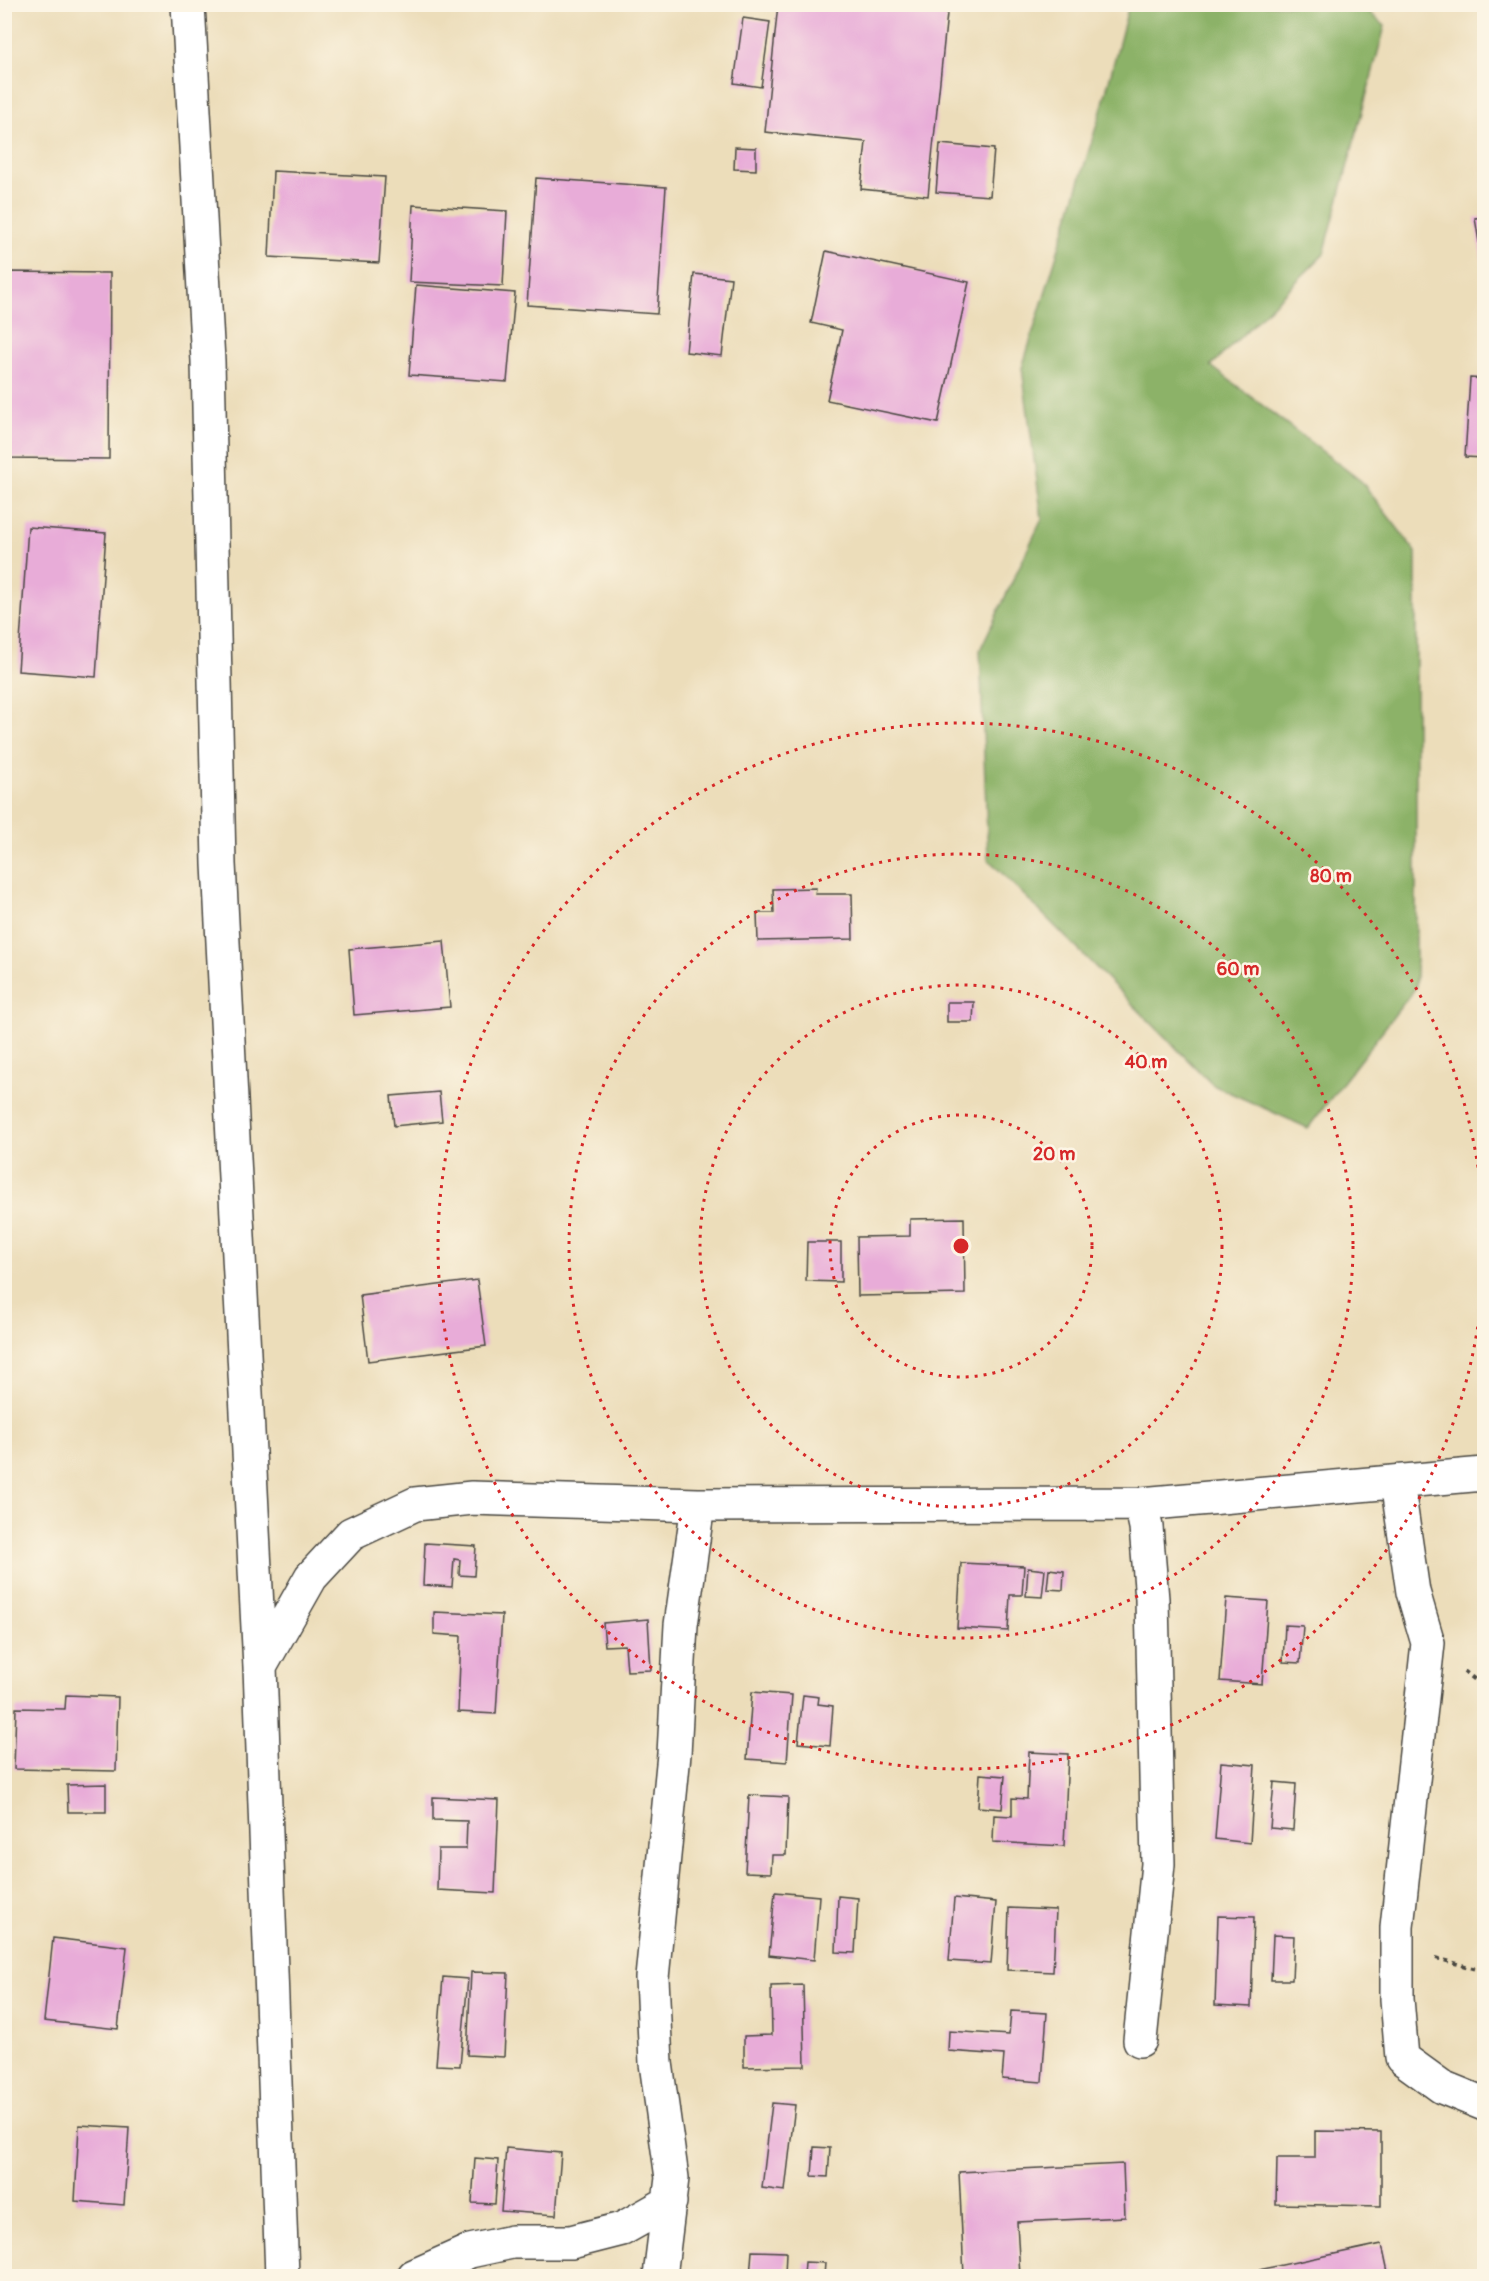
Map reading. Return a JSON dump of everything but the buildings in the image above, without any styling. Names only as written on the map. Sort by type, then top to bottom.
[{"type":"street","points":[[188,4],[207,361],[219,864],[260,1667],[282,2277]]},
{"type":"street","points":[[260,1667],[311,1577],[351,1534],[415,1504],[472,1498],[698,1505],[1141,1504],[1485,1474]]},
{"type":"street","points":[[1397,1482],[1413,1592],[1428,1643],[1398,1910],[1398,1999],[1402,2058],[1442,2087],[1485,2104]]},
{"type":"street","points":[[1140,2040],[1158,1864],[1152,1599],[1146,1527],[1141,1504]]},
{"type":"street","points":[[660,2277],[672,2178],[656,2063],[652,1978],[674,1755],[681,1624],[698,1505]]},
{"type":"street","points":[[414,2277],[470,2251],[512,2242],[571,2242],[622,2229],[670,2202]]},
{"type":"path","points":[[1398,1947],[1485,1971]]},
{"type":"green space","points":[[1129,5],[1361,5],[1385,26],[1324,254],[1211,366],[1361,481],[1416,552],[1416,987],[1308,1128],[1213,1085],[988,859],[980,650],[1042,519],[1022,368],[1101,111]]}]
